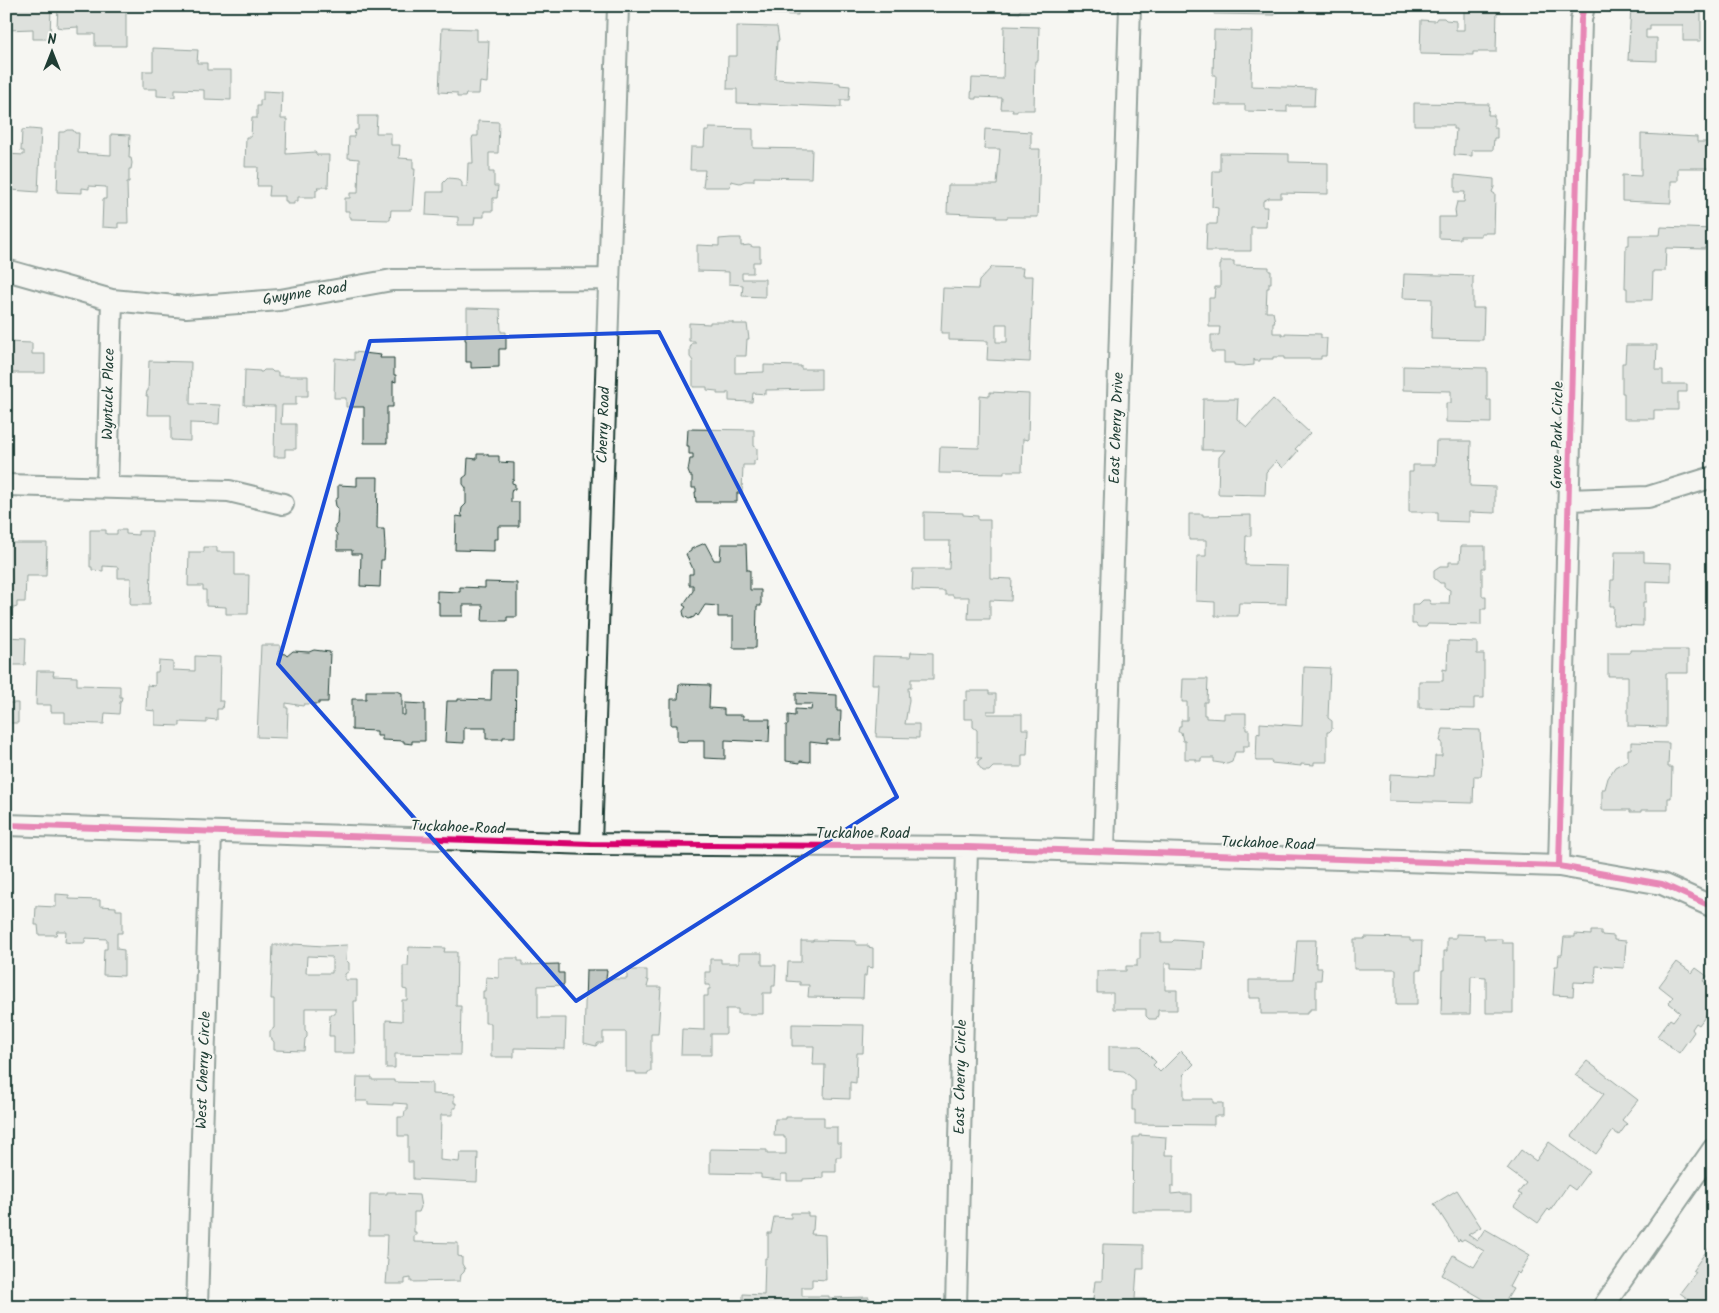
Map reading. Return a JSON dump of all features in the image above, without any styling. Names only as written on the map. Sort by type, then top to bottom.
[{"type":"street","name":"Cherry Road","points":[[591,844],[618,6]]},
{"type":"street","name":"East Cherry Drive","points":[[1104,850],[1130,6]]},
{"type":"street","name":"Grove Park Circle","points":[[1560,866],[1581,20],[1584,6]]},
{"type":"street","name":"Gwynne Road","points":[[6,270],[112,300],[186,307],[280,300],[392,280],[609,280]]},
{"type":"street","name":"Wyntuck Place","points":[[107,487],[112,300]]},
{"type":"street","points":[[1568,500],[1648,497],[1713,477]]},
{"type":"street","points":[[6,485],[229,491],[283,504]]},
{"type":"street","name":"Tuckahoe Road","points":[[6,826],[591,844],[1104,850],[1560,866],[1662,884],[1713,907]]},
{"type":"street","name":"West Cherry Circle","points":[[197,1307],[211,832]]},
{"type":"street","name":"East Cherry Circle","points":[[956,1307],[967,847]]},
{"type":"street","points":[[1603,1307],[1711,1154]]},
{"type":"highlighted area","points":[[659,332],[897,797],[576,1001],[278,664],[370,341]]},
{"type":"building","points":[[6,6],[51,6],[50,39],[33,39],[33,29],[6,30]]},
{"type":"building","points":[[58,6],[126,6],[126,46],[95,46],[95,34],[78,34],[78,27],[57,27]]},
{"type":"building","points":[[770,6],[798,6],[798,15],[770,14]]},
{"type":"building","points":[[993,6],[1031,6],[1031,10],[1020,10],[1020,13],[1008,12],[1008,10],[992,9]]},
{"type":"building","points":[[1214,6],[1275,6],[1275,15],[1214,14]]},
{"type":"building","points":[[1631,6],[1701,6],[1701,41],[1683,41],[1683,25],[1650,25],[1650,30],[1646,30],[1646,38],[1657,38],[1657,61],[1628,60]]},
{"type":"building","points":[[1464,8],[1497,8],[1496,52],[1473,52],[1473,55],[1420,54],[1421,20],[1435,21],[1437,18],[1444,18],[1456,21],[1456,30],[1464,30]]},
{"type":"building","points":[[737,26],[777,27],[779,41],[777,41],[775,79],[840,83],[840,85],[850,86],[849,100],[841,100],[841,107],[737,103],[737,89],[727,89],[728,56],[737,56]]},
{"type":"building","points":[[1004,26],[1039,27],[1038,61],[1035,61],[1034,110],[1017,110],[1017,112],[1012,112],[1013,109],[1001,109],[1002,98],[976,97],[976,99],[972,99],[971,97],[972,78],[1003,79]]},
{"type":"building","points":[[442,28],[477,29],[477,41],[489,41],[487,83],[480,82],[479,94],[466,94],[465,97],[457,97],[457,93],[439,92]]},
{"type":"building","points":[[1214,30],[1252,31],[1251,86],[1315,88],[1314,106],[1287,106],[1287,112],[1245,111],[1245,105],[1215,105],[1216,75],[1213,75]]},
{"type":"building","points":[[153,48],[198,50],[197,63],[207,63],[207,70],[231,70],[231,100],[204,99],[204,90],[175,89],[175,97],[157,96],[157,89],[143,89],[143,71],[153,71]]},
{"type":"building","points":[[263,91],[282,92],[281,119],[287,119],[286,154],[315,152],[317,155],[329,155],[328,187],[317,187],[316,197],[298,197],[298,201],[294,201],[294,204],[287,204],[285,196],[269,196],[270,186],[257,186],[258,167],[245,167],[246,137],[251,137],[252,118],[257,118],[257,106],[260,106],[260,100],[263,100]]},
{"type":"building","points":[[1414,103],[1489,104],[1488,115],[1494,115],[1494,128],[1497,128],[1497,138],[1494,138],[1493,150],[1472,150],[1472,156],[1454,155],[1456,129],[1453,129],[1453,125],[1414,125]]},
{"type":"building","points":[[358,116],[377,116],[376,133],[391,133],[391,145],[400,145],[399,158],[413,159],[413,169],[415,169],[412,210],[391,210],[390,220],[351,219],[349,211],[345,211],[345,198],[350,198],[350,193],[358,193],[359,159],[348,158],[349,137],[354,137],[355,130],[358,130]]},
{"type":"building","points":[[478,121],[499,122],[498,153],[489,153],[489,172],[494,172],[494,186],[498,186],[497,198],[493,198],[493,211],[484,211],[484,217],[475,217],[474,225],[458,225],[458,217],[426,215],[427,192],[443,192],[443,183],[448,178],[459,179],[462,187],[467,187],[468,163],[473,163],[472,139],[473,136],[478,136]]},
{"type":"building","points":[[709,128],[753,129],[753,148],[812,149],[811,178],[754,177],[754,181],[740,183],[731,181],[730,187],[703,187],[705,170],[690,170],[691,147],[704,147],[705,131],[709,131]]},
{"type":"building","points":[[985,129],[1031,132],[1031,149],[1040,149],[1038,217],[996,218],[996,215],[947,213],[948,185],[997,185],[1000,149],[984,149]]},
{"type":"building","points":[[22,130],[41,130],[38,192],[11,190],[11,194],[6,194],[6,154],[24,155],[24,151],[21,151]]},
{"type":"building","points":[[67,130],[79,133],[78,153],[111,155],[111,134],[130,135],[129,158],[131,158],[132,163],[131,169],[129,169],[129,182],[127,182],[128,223],[118,223],[118,228],[102,227],[103,199],[106,199],[106,187],[89,186],[89,189],[82,188],[82,193],[57,192],[59,132]]},
{"type":"building","points":[[1641,134],[1697,137],[1697,142],[1713,142],[1713,168],[1678,168],[1678,181],[1671,181],[1671,203],[1622,201],[1622,175],[1641,176]]},
{"type":"building","points":[[1220,153],[1289,154],[1289,162],[1328,163],[1328,194],[1281,193],[1281,198],[1269,198],[1263,201],[1263,207],[1267,207],[1266,227],[1251,227],[1251,251],[1206,251],[1207,224],[1217,224],[1218,208],[1212,207],[1213,171],[1220,171]]},
{"type":"building","points":[[1455,175],[1494,179],[1492,192],[1495,194],[1494,233],[1481,233],[1481,236],[1460,236],[1460,239],[1439,238],[1439,217],[1456,217],[1457,202],[1464,202],[1465,192],[1455,192]]},
{"type":"building","points":[[1661,227],[1713,229],[1713,247],[1705,247],[1705,249],[1666,248],[1665,271],[1653,271],[1652,300],[1627,300],[1627,288],[1625,288],[1626,245],[1629,245],[1629,235],[1660,235]]},
{"type":"building","points":[[741,238],[741,246],[760,247],[760,262],[753,262],[753,273],[742,273],[742,279],[765,279],[765,297],[742,296],[743,285],[729,284],[729,272],[697,271],[697,245],[719,246],[719,239]]},
{"type":"building","points":[[1221,261],[1234,261],[1234,266],[1269,267],[1271,283],[1269,283],[1269,288],[1267,288],[1266,312],[1273,312],[1275,322],[1273,322],[1273,333],[1282,333],[1282,335],[1285,335],[1285,333],[1321,334],[1321,338],[1327,338],[1326,356],[1321,356],[1321,359],[1284,359],[1284,357],[1273,357],[1273,359],[1255,361],[1254,359],[1254,365],[1243,366],[1234,365],[1234,363],[1224,363],[1224,352],[1211,352],[1211,335],[1219,335],[1220,327],[1209,327],[1209,298],[1214,298],[1215,287],[1220,287]]},
{"type":"building","points":[[992,267],[1023,268],[1022,276],[1033,276],[1030,362],[987,360],[988,341],[949,340],[949,333],[941,333],[943,288],[978,289],[979,281]],"holes":[[[996,324],[1007,324],[1007,342],[996,342]]]},
{"type":"building","points":[[1404,274],[1473,276],[1473,308],[1484,308],[1483,340],[1431,339],[1432,299],[1403,298]]},
{"type":"building","points":[[467,308],[500,309],[501,332],[506,332],[506,349],[499,349],[499,367],[471,368],[471,362],[466,362]]},
{"type":"building","points":[[710,322],[747,324],[749,339],[747,339],[746,356],[735,356],[735,373],[764,372],[764,365],[801,366],[801,369],[821,369],[821,389],[766,390],[766,394],[753,393],[752,402],[729,401],[729,392],[727,394],[717,394],[717,391],[707,390],[707,387],[693,387],[693,361],[690,357],[690,348],[695,341],[689,341],[689,323],[710,324]]},
{"type":"building","points":[[6,342],[32,343],[32,354],[45,354],[45,373],[6,373]]},
{"type":"building","points":[[1626,345],[1657,345],[1656,370],[1663,370],[1663,384],[1687,384],[1687,392],[1678,392],[1678,410],[1654,410],[1654,419],[1624,419],[1622,363],[1625,363]]},
{"type":"building","points":[[354,352],[381,355],[380,358],[394,358],[396,382],[393,381],[393,407],[387,407],[387,443],[364,443],[364,407],[346,407],[346,398],[334,398],[335,358],[354,360]]},
{"type":"building","points":[[149,361],[191,362],[190,404],[220,405],[219,424],[190,423],[190,441],[171,440],[171,415],[147,415],[148,396],[146,396],[148,391]]},
{"type":"building","points":[[1403,366],[1487,368],[1487,400],[1491,400],[1491,423],[1446,422],[1446,403],[1451,403],[1451,391],[1403,390]]},
{"type":"building","points":[[245,370],[262,372],[264,370],[271,370],[278,372],[278,376],[308,376],[308,396],[296,396],[296,405],[282,405],[281,424],[296,424],[296,449],[285,449],[285,457],[274,457],[275,406],[244,405]]},
{"type":"building","points":[[990,392],[1029,394],[1028,440],[1023,439],[1022,471],[1004,471],[1004,474],[939,473],[940,447],[979,448],[980,395],[990,396]]},
{"type":"building","points":[[1203,399],[1238,399],[1237,419],[1247,427],[1273,399],[1310,433],[1295,449],[1298,451],[1283,468],[1276,461],[1266,472],[1265,495],[1218,494],[1219,457],[1225,450],[1202,450]]},
{"type":"building","points":[[688,429],[754,430],[754,446],[757,448],[757,459],[754,461],[754,465],[743,465],[742,493],[737,493],[737,502],[696,502],[696,488],[692,488],[692,476],[690,476],[688,471],[693,454],[689,454],[689,446],[687,446]]},
{"type":"building","points":[[1436,441],[1471,441],[1470,486],[1495,487],[1495,513],[1469,512],[1469,522],[1438,521],[1438,512],[1409,512],[1409,472],[1413,472],[1413,465],[1435,465]]},
{"type":"building","points":[[477,454],[499,456],[499,462],[514,463],[514,480],[512,480],[512,483],[515,484],[515,489],[512,489],[511,502],[519,502],[519,526],[498,526],[498,539],[494,539],[494,551],[455,550],[456,516],[463,517],[461,514],[462,508],[466,504],[466,488],[463,484],[463,478],[467,475],[468,458],[477,459]]},
{"type":"building","points":[[357,477],[378,477],[377,529],[384,529],[385,546],[384,560],[381,560],[380,587],[360,586],[361,554],[352,554],[352,550],[337,550],[335,526],[337,524],[338,508],[335,500],[338,498],[338,485],[357,486]]},
{"type":"building","points":[[924,512],[963,513],[963,515],[978,516],[978,520],[990,520],[990,578],[1012,579],[1011,601],[990,600],[990,619],[968,619],[969,597],[945,595],[945,591],[912,590],[913,569],[949,569],[950,541],[924,541]]},
{"type":"building","points":[[1189,514],[1203,514],[1203,516],[1251,515],[1251,536],[1246,536],[1245,565],[1287,566],[1286,604],[1239,603],[1238,616],[1215,616],[1215,602],[1196,601],[1197,556],[1206,556],[1206,540],[1189,540]]},
{"type":"building","points":[[90,530],[106,530],[106,534],[117,534],[117,530],[126,530],[126,534],[138,535],[138,531],[152,531],[150,605],[130,605],[131,578],[118,578],[118,567],[103,566],[103,571],[92,570],[92,567],[90,567]]},
{"type":"building","points":[[6,543],[47,543],[46,576],[26,576],[25,602],[17,602],[17,607],[14,608],[6,607]]},
{"type":"building","points":[[705,543],[714,560],[720,560],[721,544],[746,544],[747,570],[750,570],[750,590],[761,590],[761,606],[757,606],[756,648],[733,648],[733,617],[718,617],[718,606],[705,605],[698,616],[696,614],[689,619],[684,616],[683,611],[686,607],[683,605],[693,591],[693,585],[689,585],[689,574],[693,574],[693,569],[686,554],[691,549]]},
{"type":"building","points":[[1461,546],[1485,546],[1485,568],[1482,568],[1482,596],[1486,596],[1486,609],[1481,609],[1481,625],[1428,624],[1426,627],[1418,627],[1416,624],[1412,624],[1412,604],[1419,604],[1423,600],[1429,600],[1431,604],[1449,604],[1450,590],[1444,587],[1444,583],[1440,583],[1434,578],[1434,570],[1440,566],[1449,566],[1449,562],[1460,562]]},
{"type":"building","points":[[204,547],[217,547],[217,552],[235,552],[235,575],[249,575],[248,614],[226,614],[226,607],[206,606],[206,590],[203,590],[203,586],[188,586],[189,552],[204,552]]},
{"type":"building","points":[[1615,552],[1644,552],[1644,562],[1671,563],[1671,582],[1646,581],[1646,602],[1643,602],[1643,626],[1613,625],[1614,606],[1610,606],[1611,580],[1614,580]]},
{"type":"building","points":[[485,582],[517,583],[517,617],[507,617],[507,621],[482,621],[483,605],[463,605],[463,616],[439,616],[437,591],[460,592],[460,587],[485,588]]},
{"type":"building","points":[[6,637],[26,638],[25,665],[6,665]]},
{"type":"building","points":[[1448,641],[1477,642],[1477,654],[1484,654],[1484,698],[1474,698],[1474,709],[1419,708],[1419,681],[1443,681],[1443,669],[1447,670]]},
{"type":"building","points":[[261,645],[280,645],[280,653],[287,656],[293,651],[309,652],[314,650],[330,652],[328,702],[304,704],[303,706],[286,703],[286,708],[288,708],[287,738],[257,737]]},
{"type":"building","points":[[1630,650],[1688,650],[1688,673],[1666,673],[1666,727],[1628,726],[1628,676],[1608,676],[1608,653],[1630,653]]},
{"type":"building","points":[[911,652],[933,653],[933,679],[911,679],[911,688],[908,688],[909,700],[905,724],[919,724],[919,738],[876,737],[879,684],[872,684],[873,656],[910,657]]},
{"type":"building","points":[[195,656],[220,657],[219,701],[223,701],[222,709],[217,709],[217,720],[207,719],[207,723],[180,722],[180,726],[155,725],[155,711],[146,710],[147,685],[155,686],[155,672],[158,672],[159,661],[173,662],[173,670],[195,671]]},
{"type":"building","points":[[1304,667],[1330,668],[1328,718],[1332,721],[1332,729],[1327,732],[1327,762],[1314,762],[1314,765],[1301,764],[1301,766],[1271,763],[1272,761],[1256,761],[1257,733],[1260,734],[1260,723],[1302,726]]},
{"type":"building","points":[[492,670],[516,670],[515,737],[486,739],[486,728],[464,728],[464,743],[445,742],[447,701],[458,701],[458,699],[491,700]]},
{"type":"building","points":[[37,671],[54,671],[53,676],[77,677],[77,685],[120,686],[120,697],[122,697],[119,714],[105,713],[104,724],[65,723],[65,712],[51,712],[51,705],[36,705]]},
{"type":"building","points":[[1183,679],[1208,679],[1207,702],[1204,702],[1204,715],[1206,715],[1206,718],[1224,719],[1224,713],[1246,713],[1246,730],[1249,730],[1249,746],[1243,746],[1243,752],[1235,752],[1232,762],[1227,764],[1214,762],[1214,758],[1201,758],[1201,761],[1185,759],[1185,741],[1183,741],[1181,732],[1178,732],[1181,720],[1187,720],[1187,702],[1182,702]]},
{"type":"building","points":[[679,684],[710,685],[709,708],[724,709],[724,715],[743,715],[743,719],[770,719],[769,742],[725,740],[725,759],[704,758],[704,740],[677,741],[677,725],[671,725],[671,699],[678,699]]},
{"type":"building","points":[[366,691],[397,691],[402,693],[402,715],[405,715],[405,703],[425,704],[425,741],[412,741],[412,744],[404,743],[404,741],[382,740],[382,736],[377,736],[377,731],[352,730],[352,699],[366,699]]},
{"type":"building","points":[[967,691],[989,691],[989,694],[996,694],[996,711],[987,711],[987,714],[1022,714],[1022,729],[1028,729],[1027,755],[1022,755],[1022,767],[993,767],[989,771],[983,771],[978,765],[978,761],[982,758],[977,758],[977,730],[973,727],[973,719],[964,719],[964,700],[967,700]]},
{"type":"building","points":[[796,693],[837,695],[837,711],[841,711],[840,740],[827,740],[827,744],[810,742],[810,762],[786,761],[786,725],[788,725],[788,715],[795,716],[795,709],[811,710],[812,704],[796,704]]},
{"type":"building","points":[[6,697],[9,698],[9,703],[18,703],[18,723],[6,723]]},
{"type":"building","points":[[1443,729],[1480,730],[1482,767],[1481,776],[1474,776],[1473,803],[1389,801],[1390,774],[1434,776],[1435,756],[1442,756],[1442,742],[1440,741]]},
{"type":"building","points":[[1631,742],[1669,743],[1668,767],[1672,767],[1671,798],[1668,798],[1668,810],[1630,812],[1630,810],[1602,810],[1602,789],[1605,789],[1608,778],[1615,767],[1628,760],[1628,749],[1631,749]]},
{"type":"building","points":[[56,894],[69,895],[69,899],[100,900],[100,906],[116,907],[116,910],[122,910],[122,933],[117,933],[117,949],[124,950],[124,976],[103,975],[104,949],[107,949],[107,939],[85,938],[85,943],[72,943],[65,942],[66,931],[57,931],[56,935],[39,935],[38,925],[35,925],[36,906],[56,907]]},
{"type":"building","points":[[1591,931],[1601,931],[1601,935],[1614,936],[1614,940],[1626,941],[1624,968],[1596,966],[1595,983],[1574,982],[1573,996],[1553,995],[1555,966],[1558,966],[1559,955],[1562,955],[1564,937],[1575,937],[1575,934],[1591,935]]},
{"type":"building","points":[[1140,933],[1161,933],[1161,942],[1172,942],[1174,940],[1204,942],[1203,969],[1171,968],[1171,963],[1165,963],[1165,990],[1177,990],[1177,1010],[1158,1010],[1156,1019],[1149,1019],[1146,1016],[1146,1009],[1113,1009],[1113,993],[1097,993],[1097,971],[1126,971],[1126,966],[1137,966],[1137,959],[1140,959]]},
{"type":"building","points":[[1456,934],[1484,935],[1484,939],[1502,939],[1502,943],[1513,943],[1513,1013],[1486,1013],[1486,977],[1471,976],[1470,1014],[1441,1014],[1444,951],[1447,951],[1447,938],[1456,938]]},
{"type":"building","points":[[1365,937],[1410,938],[1410,941],[1422,941],[1421,970],[1417,970],[1417,1005],[1396,1005],[1396,969],[1354,969],[1354,939],[1364,939]]},
{"type":"building","points":[[1297,940],[1316,940],[1315,963],[1317,963],[1317,968],[1322,968],[1321,980],[1316,980],[1316,1009],[1310,1009],[1310,1011],[1307,1011],[1307,1014],[1261,1014],[1261,998],[1249,998],[1249,980],[1294,980]]},
{"type":"building","points":[[801,941],[856,941],[856,945],[868,945],[868,947],[873,948],[873,968],[867,967],[866,976],[864,976],[863,998],[808,997],[809,985],[800,985],[800,982],[787,981],[788,962],[801,962]]},
{"type":"building","points":[[273,945],[347,945],[346,960],[349,963],[349,971],[345,974],[345,980],[357,980],[357,1001],[354,1001],[355,1053],[334,1053],[334,1036],[329,1036],[330,1014],[335,1014],[335,1008],[305,1008],[305,1030],[307,1037],[305,1039],[304,1051],[274,1050],[274,1042],[270,1037],[270,1031],[274,1028],[274,999],[271,999]],"holes":[[[307,956],[332,957],[332,973],[306,973]]]},
{"type":"building","points":[[409,947],[445,948],[444,952],[457,952],[456,1006],[461,1006],[460,1055],[395,1054],[395,1068],[386,1068],[386,1020],[402,1021],[402,1000],[407,1000],[407,990],[403,989],[403,966],[408,966]]},
{"type":"building","points":[[739,953],[762,953],[762,965],[776,965],[775,986],[772,986],[772,993],[763,993],[763,1014],[738,1014],[738,1009],[726,1009],[726,1034],[711,1034],[711,1055],[681,1055],[682,1029],[704,1030],[704,996],[708,996],[708,989],[710,989],[710,985],[705,985],[705,972],[710,972],[710,959],[721,959],[721,963],[739,963]]},
{"type":"building","points":[[499,958],[518,958],[518,961],[522,961],[522,965],[559,964],[559,973],[564,973],[564,985],[538,986],[538,1018],[566,1018],[565,1049],[514,1048],[514,1057],[491,1057],[491,1023],[485,1023],[483,991],[485,991],[486,977],[499,978]]},
{"type":"building","points":[[1677,962],[1692,973],[1696,968],[1707,976],[1703,981],[1713,988],[1713,1006],[1699,1025],[1696,1023],[1692,1029],[1694,1032],[1679,1053],[1657,1036],[1670,1019],[1673,1021],[1680,1012],[1669,1003],[1673,997],[1659,986]]},
{"type":"building","points":[[586,970],[607,970],[606,979],[627,979],[627,970],[647,970],[647,980],[649,980],[647,987],[661,987],[658,1034],[651,1034],[651,1072],[648,1072],[648,1074],[626,1072],[626,1032],[603,1032],[603,1043],[598,1043],[596,1046],[584,1043]]},
{"type":"building","points":[[792,1024],[864,1025],[863,1053],[857,1053],[856,1083],[850,1082],[850,1099],[824,1098],[825,1065],[813,1065],[814,1046],[792,1046]]},
{"type":"building","points":[[1109,1046],[1140,1046],[1156,1062],[1153,1065],[1160,1072],[1181,1051],[1194,1064],[1183,1075],[1184,1099],[1213,1099],[1213,1103],[1223,1103],[1223,1116],[1214,1116],[1214,1125],[1135,1124],[1135,1110],[1132,1110],[1132,1092],[1135,1092],[1135,1080],[1124,1071],[1109,1070]]},
{"type":"building","points":[[1587,1061],[1638,1100],[1622,1120],[1627,1124],[1619,1135],[1613,1131],[1596,1154],[1572,1136],[1604,1094],[1575,1075]]},
{"type":"building","points":[[357,1077],[372,1077],[372,1080],[394,1080],[394,1082],[432,1083],[432,1094],[454,1095],[456,1108],[453,1108],[453,1115],[441,1115],[440,1160],[459,1162],[460,1153],[478,1153],[477,1182],[413,1179],[413,1162],[408,1162],[408,1136],[398,1136],[398,1117],[404,1117],[405,1111],[407,1111],[407,1104],[368,1104],[368,1101],[356,1101]]},
{"type":"building","points":[[785,1117],[824,1117],[824,1127],[837,1127],[837,1143],[841,1143],[841,1157],[836,1157],[836,1172],[823,1172],[823,1178],[803,1179],[803,1181],[787,1181],[787,1174],[781,1174],[781,1180],[761,1178],[761,1174],[710,1173],[710,1149],[767,1150],[767,1154],[786,1154],[786,1138],[784,1136],[774,1136],[775,1119],[785,1119]]},
{"type":"building","points":[[1139,1135],[1166,1137],[1165,1155],[1174,1155],[1174,1186],[1171,1186],[1171,1194],[1192,1194],[1192,1211],[1132,1211],[1133,1137],[1139,1137]]},
{"type":"building","points":[[1549,1142],[1589,1171],[1575,1190],[1568,1185],[1550,1211],[1548,1209],[1538,1223],[1514,1206],[1522,1195],[1518,1193],[1526,1183],[1507,1169],[1521,1150],[1536,1161]]},
{"type":"building","points":[[1457,1190],[1481,1227],[1468,1235],[1477,1241],[1485,1229],[1530,1255],[1519,1274],[1517,1272],[1509,1287],[1513,1289],[1502,1307],[1497,1307],[1442,1275],[1453,1255],[1474,1267],[1484,1251],[1464,1239],[1458,1241],[1434,1204]]},
{"type":"building","points":[[387,1192],[419,1195],[421,1207],[419,1212],[414,1212],[414,1232],[416,1232],[416,1235],[414,1235],[414,1242],[458,1243],[458,1256],[462,1257],[462,1264],[465,1269],[460,1281],[411,1282],[411,1278],[405,1279],[405,1284],[386,1284],[387,1235],[369,1235],[370,1194],[387,1194]]},
{"type":"building","points":[[791,1213],[808,1213],[808,1216],[814,1216],[811,1234],[825,1235],[826,1280],[812,1279],[812,1287],[802,1287],[802,1296],[829,1296],[829,1298],[869,1297],[869,1304],[873,1304],[873,1307],[743,1307],[743,1294],[764,1295],[765,1258],[768,1258],[768,1233],[771,1233],[774,1217],[791,1218]]},
{"type":"building","points":[[1103,1244],[1144,1245],[1144,1269],[1137,1269],[1135,1299],[1145,1299],[1145,1307],[1092,1307],[1095,1281],[1102,1281]]},
{"type":"building","points":[[1710,1246],[1713,1246],[1713,1307],[1699,1307],[1680,1293],[1696,1272],[1693,1270]]},
{"type":"building","points":[[1442,1299],[1454,1303],[1454,1307],[1439,1307]]},
{"type":"cycle path","points":[[1559,866],[1581,20],[1584,6]]},
{"type":"cycle path","points":[[6,825],[591,844],[967,847],[1559,866],[1662,884],[1713,907]]}]
